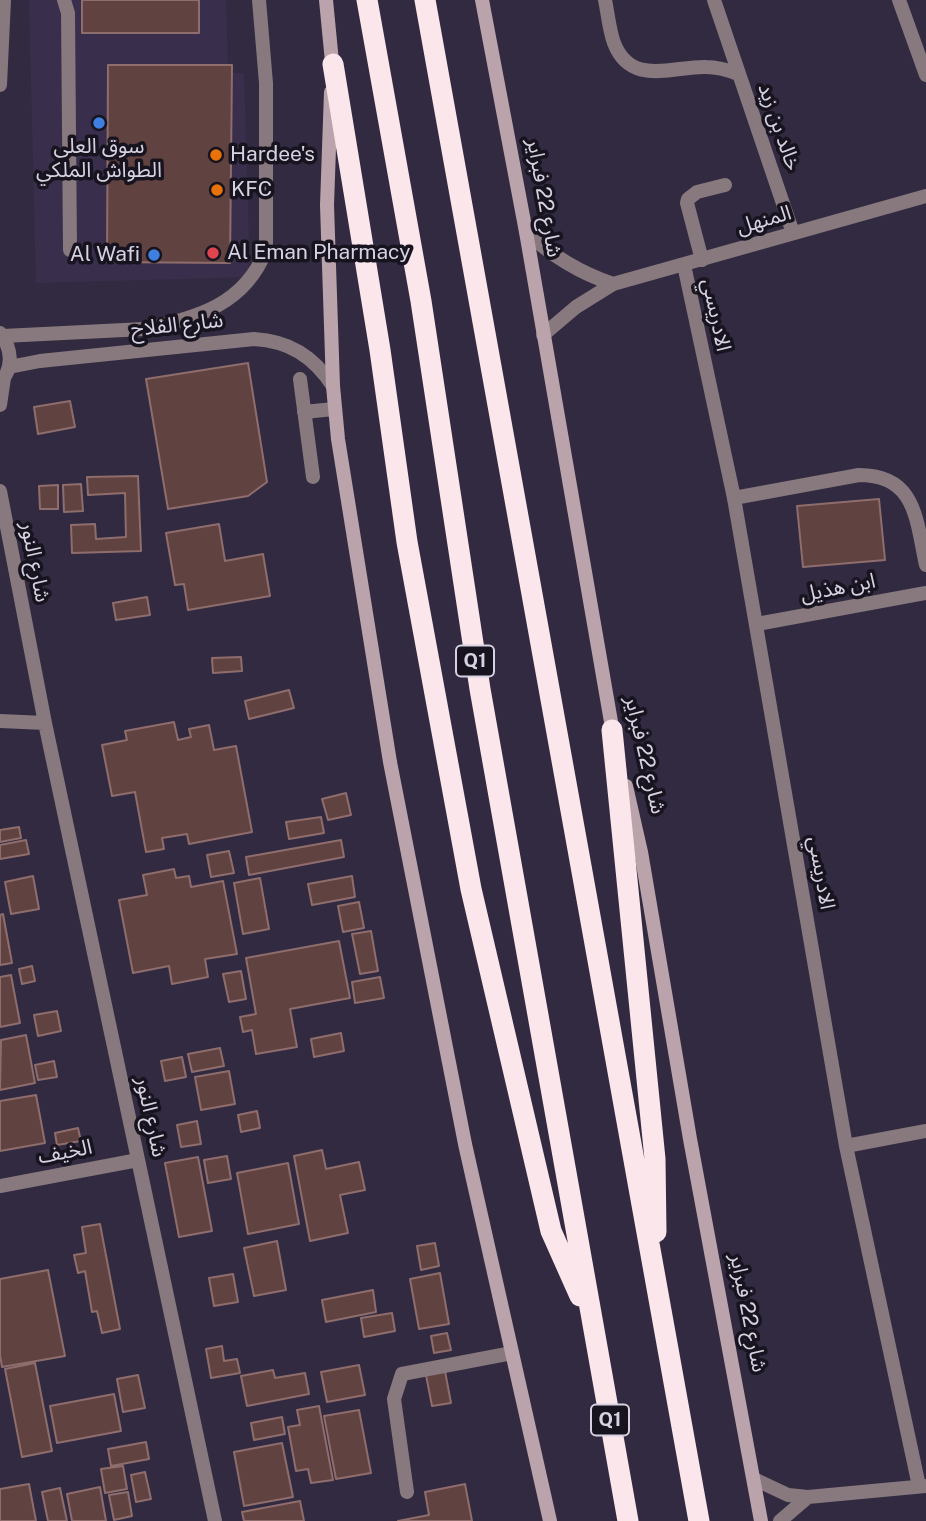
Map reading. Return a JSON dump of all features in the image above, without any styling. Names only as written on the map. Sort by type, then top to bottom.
[{"type":"highway","name":"Q1","points":[[367,0],[421,301],[480,689],[628,1521]]},
{"type":"highway","points":[[425,0],[699,1521]]},
{"type":"highway","points":[[333,64],[380,350],[407,541],[471,889],[551,1231],[565,1267],[592,1320]]},
{"type":"highway","points":[[612,730],[655,1158],[655,1276]]},
{"type":"main road","points":[[326,0],[333,64],[328,129],[327,205],[334,409],[390,762],[465,1144],[550,1521]]},
{"type":"main road","name":"شارع 22 فبراير","points":[[482,0],[526,232],[612,730],[642,852],[690,1139],[761,1521]]},
{"type":"street","points":[[0,85],[4,0]]},
{"type":"street","points":[[64,0],[68,13],[70,250]]},
{"type":"street","points":[[1,335],[144,329],[166,325],[208,310],[246,287],[258,270],[266,250],[266,83],[259,0]]},
{"type":"street","name":"خالد بن زيد","points":[[605,0],[615,45],[625,59],[638,68],[654,73],[706,67],[738,74]]},
{"type":"street","name":"خالد بن زيد","points":[[714,0],[793,233]]},
{"type":"street","points":[[899,0],[926,75]]},
{"type":"street","points":[[702,260],[688,199],[697,192],[725,184]]},
{"type":"street","name":"المنهل","points":[[543,335],[576,307],[613,284],[926,196]]},
{"type":"street","points":[[526,232],[541,246],[575,268],[613,284]]},
{"type":"street","name":"الادريسي","points":[[684,265],[734,498],[846,1146],[922,1486]]},
{"type":"street","points":[[0,405],[8,345],[1,335]]},
{"type":"street","name":"شارع الفلاح","points":[[4,376],[55,359],[263,340],[291,346],[308,356],[322,369],[332,386]]},
{"type":"street","points":[[300,379],[313,477]]},
{"type":"street","points":[[304,412],[334,409]]},
{"type":"street","points":[[734,498],[859,475],[876,475],[891,481],[904,491],[912,504],[926,565]]},
{"type":"street","name":"شارع النور","points":[[0,491],[45,723],[215,1521]]},
{"type":"street","name":"ابن هذيل","points":[[757,624],[926,593]]},
{"type":"street","points":[[0,722],[45,723]]},
{"type":"street","points":[[846,1146],[926,1130]]},
{"type":"street","name":"الخيف","points":[[0,1186],[138,1160]]},
{"type":"street","points":[[407,1492],[394,1398],[402,1374],[512,1353]]},
{"type":"street","points":[[754,1479],[788,1495],[808,1497],[922,1486]]},
{"type":"street","points":[[780,1521],[808,1497]]},
{"type":"shaded area","points":[[29,0],[226,0],[228,73],[244,73],[250,277],[36,283]]},
{"type":"building","points":[[82,0],[199,0],[199,33],[82,33]]},
{"type":"building","points":[[108,65],[232,65],[230,263],[107,262]]},
{"type":"building","points":[[248,363],[267,482],[248,496],[168,509],[146,379]]},
{"type":"building","points":[[70,401],[75,427],[38,434],[34,407]]},
{"type":"building","points":[[138,476],[141,551],[72,553],[71,525],[95,524],[96,539],[126,537],[125,493],[88,495],[87,477]]},
{"type":"building","points":[[81,484],[83,511],[64,512],[63,485]]},
{"type":"building","points":[[58,485],[58,509],[40,509],[39,486]]},
{"type":"building","points":[[879,499],[885,560],[803,567],[797,506]]},
{"type":"building","points":[[219,524],[225,561],[263,554],[270,596],[188,610],[184,584],[175,585],[166,533]]},
{"type":"building","points":[[147,597],[150,615],[116,620],[113,603]]},
{"type":"building","points":[[241,657],[242,671],[213,673],[212,658]]},
{"type":"building","points":[[289,690],[294,708],[249,719],[245,701]]},
{"type":"building","points":[[174,722],[178,740],[191,737],[189,729],[209,725],[214,750],[236,746],[252,832],[189,844],[187,834],[162,838],[164,849],[146,852],[135,792],[112,796],[102,745],[127,740],[125,731]]},
{"type":"building","points":[[346,793],[351,815],[328,820],[322,799]]},
{"type":"building","points":[[321,817],[324,833],[289,839],[286,822]]},
{"type":"building","points":[[19,827],[21,838],[0,842],[0,830]]},
{"type":"building","points":[[26,840],[29,854],[0,859],[0,845]]},
{"type":"building","points":[[341,840],[344,857],[249,875],[246,857]]},
{"type":"building","points":[[229,851],[234,873],[211,877],[207,855]]},
{"type":"building","points":[[174,869],[176,878],[189,876],[191,887],[223,881],[237,954],[205,959],[208,977],[172,984],[169,966],[133,973],[119,900],[147,895],[143,875]]},
{"type":"building","points":[[33,876],[39,909],[11,914],[5,882]]},
{"type":"building","points":[[352,876],[355,897],[312,905],[308,884]]},
{"type":"building","points":[[260,878],[269,929],[243,934],[234,883]]},
{"type":"building","points":[[359,902],[364,928],[343,932],[338,906]]},
{"type":"building","points":[[3,914],[12,963],[0,965],[0,915]]},
{"type":"building","points":[[371,931],[378,971],[360,974],[352,934]]},
{"type":"building","points":[[339,941],[350,998],[290,1009],[297,1047],[256,1054],[252,1030],[243,1032],[240,1017],[256,1014],[246,958]]},
{"type":"building","points":[[32,966],[35,981],[22,984],[19,969]]},
{"type":"building","points":[[241,971],[246,999],[229,1002],[223,974]]},
{"type":"building","points":[[11,975],[20,1023],[0,1027],[0,977]]},
{"type":"building","points":[[380,977],[384,998],[355,1003],[352,982]]},
{"type":"building","points":[[57,1011],[61,1031],[38,1036],[34,1015]]},
{"type":"building","points":[[341,1033],[344,1051],[314,1057],[311,1039]]},
{"type":"building","points":[[26,1035],[35,1083],[0,1090],[1,1040]]},
{"type":"building","points":[[220,1048],[224,1066],[192,1072],[188,1054]]},
{"type":"building","points":[[182,1057],[186,1077],[165,1081],[161,1061]]},
{"type":"building","points":[[54,1061],[57,1077],[38,1080],[35,1065]]},
{"type":"building","points":[[229,1071],[235,1104],[201,1110],[195,1077]]},
{"type":"building","points":[[36,1095],[45,1143],[0,1151],[0,1101]]},
{"type":"building","points":[[257,1111],[260,1128],[241,1132],[238,1115]]},
{"type":"building","points":[[197,1121],[201,1144],[181,1147],[177,1125]]},
{"type":"building","points":[[78,1128],[81,1141],[57,1145],[55,1133]]},
{"type":"building","points":[[322,1150],[326,1169],[359,1162],[365,1190],[340,1195],[348,1233],[310,1241],[294,1156]]},
{"type":"building","points":[[227,1156],[231,1179],[208,1183],[204,1160]]},
{"type":"building","points":[[198,1157],[212,1231],[179,1237],[165,1163]]},
{"type":"building","points":[[288,1163],[299,1224],[248,1234],[237,1173]]},
{"type":"building","points":[[100,1224],[120,1329],[102,1333],[97,1311],[92,1312],[85,1271],[78,1273],[74,1255],[86,1253],[82,1227]]},
{"type":"building","points":[[277,1241],[286,1290],[254,1296],[244,1248]]},
{"type":"building","points":[[435,1243],[439,1266],[421,1270],[417,1246]]},
{"type":"building","points":[[48,1270],[65,1356],[2,1367],[0,1279]]},
{"type":"building","points":[[440,1273],[449,1324],[419,1329],[410,1279]]},
{"type":"building","points":[[233,1274],[238,1302],[214,1306],[209,1278]]},
{"type":"building","points":[[373,1290],[376,1312],[326,1322],[322,1300]]},
{"type":"building","points":[[392,1313],[395,1331],[364,1337],[361,1318]]},
{"type":"building","points":[[447,1333],[451,1350],[434,1353],[431,1336]]},
{"type":"building","points":[[222,1346],[224,1361],[237,1359],[240,1373],[211,1378],[206,1349]]},
{"type":"building","points":[[35,1363],[52,1451],[22,1457],[5,1369]]},
{"type":"building","points":[[359,1365],[365,1395],[327,1402],[321,1372]]},
{"type":"building","points":[[273,1370],[275,1378],[305,1373],[309,1394],[247,1406],[241,1376]]},
{"type":"building","points":[[445,1371],[451,1403],[432,1406],[426,1375]]},
{"type":"building","points":[[138,1375],[145,1408],[123,1412],[117,1379]]},
{"type":"building","points":[[114,1394],[121,1431],[57,1443],[50,1406]]},
{"type":"building","points":[[319,1406],[333,1480],[311,1483],[308,1469],[296,1471],[288,1427],[300,1425],[297,1410]]},
{"type":"building","points":[[359,1410],[371,1473],[336,1479],[324,1416]]},
{"type":"building","points":[[282,1417],[285,1434],[254,1440],[251,1423]]},
{"type":"building","points":[[146,1442],[149,1459],[111,1466],[108,1449]]},
{"type":"building","points":[[282,1443],[293,1497],[244,1506],[234,1452]]},
{"type":"building","points":[[123,1466],[127,1489],[105,1493],[101,1469]]},
{"type":"building","points":[[145,1472],[151,1499],[136,1502],[131,1475]]},
{"type":"building","points":[[29,1484],[36,1521],[0,1521],[0,1489]]},
{"type":"building","points":[[465,1484],[472,1521],[398,1521],[429,1515],[425,1492]]},
{"type":"building","points":[[100,1487],[106,1521],[72,1521],[67,1494]]},
{"type":"building","points":[[60,1488],[67,1521],[48,1521],[42,1492]]},
{"type":"building","points":[[128,1492],[132,1516],[114,1520],[109,1495]]},
{"type":"building","points":[[300,1501],[304,1521],[244,1521],[242,1512]]},
{"type":"place","name":"سوق العلي الطواش الملكي","points":[[99,123]]},
{"type":"place","name":"Hardee's","points":[[216,155]]},
{"type":"place","name":"KFC","points":[[217,190]]},
{"type":"place","name":"Al Eman Pharmacy","points":[[213,253]]},
{"type":"place","name":"Al Wafi","points":[[154,255]]}]
